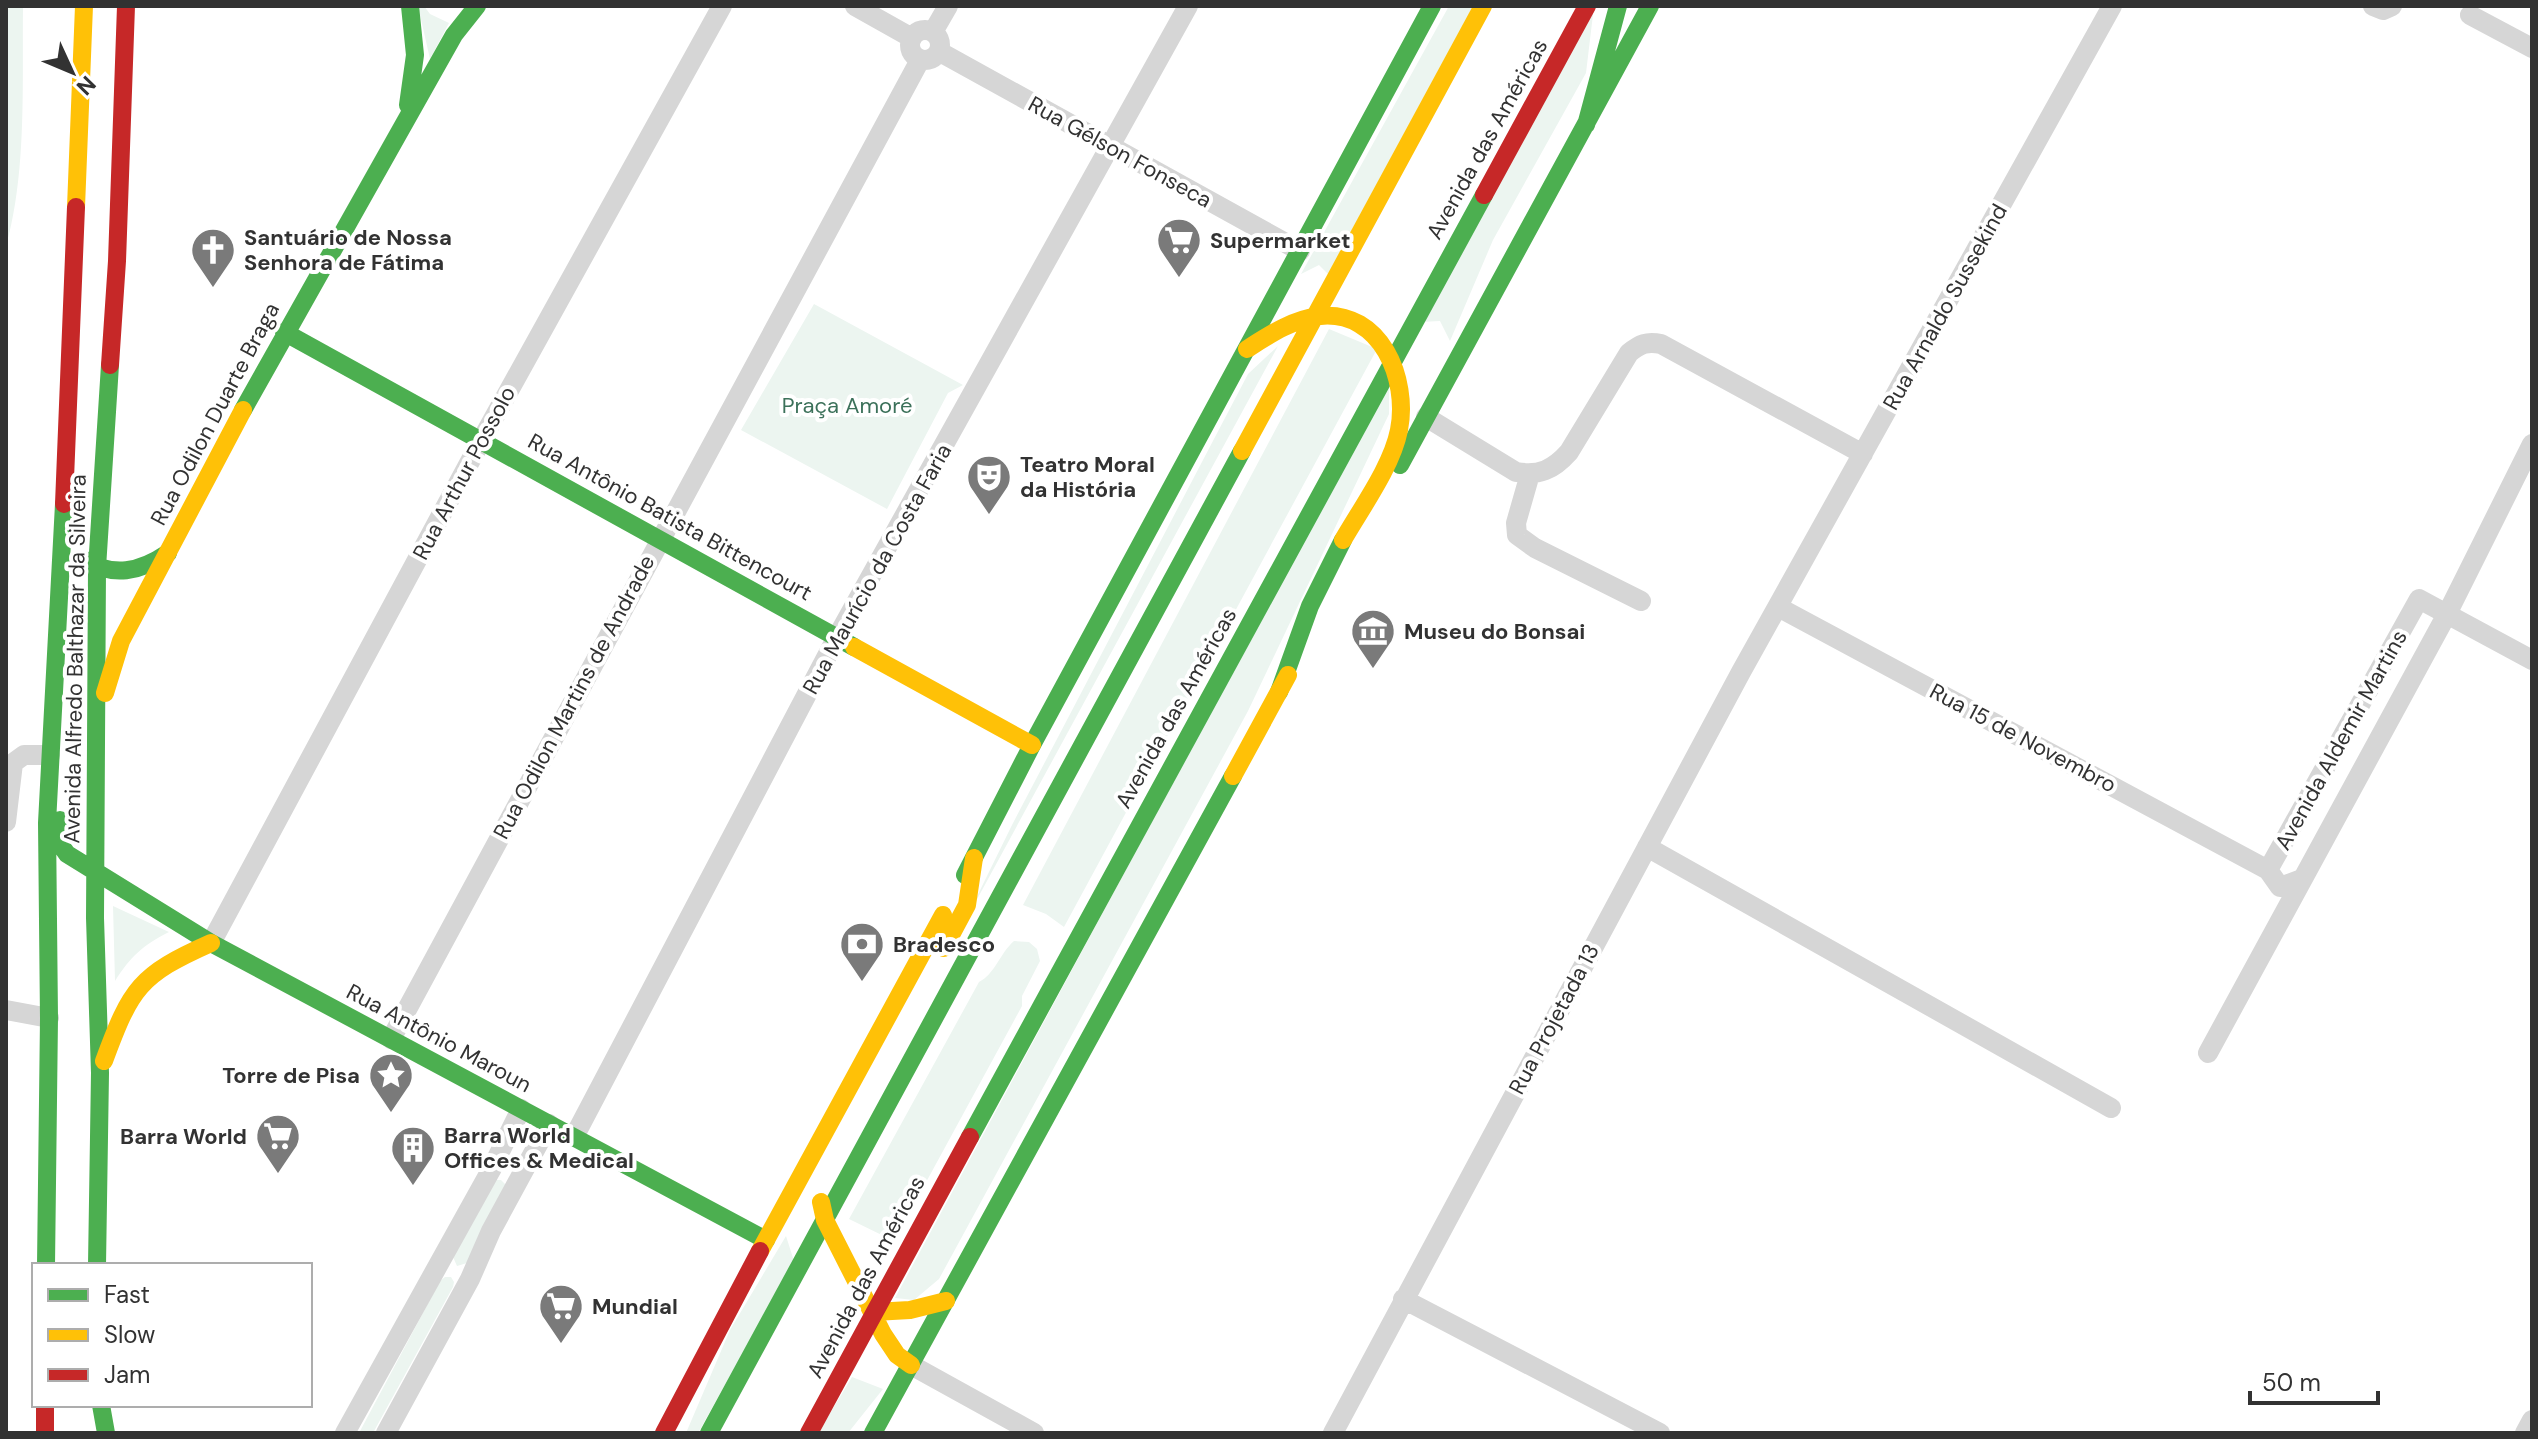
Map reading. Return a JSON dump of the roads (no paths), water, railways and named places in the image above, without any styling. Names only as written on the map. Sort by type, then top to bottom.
[{"type":"main road","name":"Avenida Alfredo Balthazar da Silveira","points":[[46,1263],[49,1018],[47,823],[69,399],[84,6]]},
{"type":"main road","name":"Avenida Alfredo Balthazar da Silveira","points":[[97,1263],[100,1073],[95,871],[97,568],[117,261],[126,6]]},
{"type":"main road","name":"Rua Odilon Duarte Braga","points":[[401,133],[413,81],[415,55],[410,6]]},
{"type":"main road","name":"Rua Odilon Duarte Braga","points":[[95,729],[121,641],[284,332],[401,133],[454,35],[477,6]]},
{"type":"main road","points":[[664,1433],[1432,6]]},
{"type":"main road","points":[[709,1433],[1483,6]]},
{"type":"main road","name":"Avenida das Américas","points":[[809,1433],[1587,6]]},
{"type":"main road","points":[[1586,125],[1618,6]]},
{"type":"main road","points":[[873,1433],[1650,6]]},
{"type":"main road","points":[[1247,349],[1280,327],[1315,317],[1340,316],[1353,320],[1375,335],[1392,361],[1402,393],[1395,445],[1313,596],[1279,692]]},
{"type":"main road","name":"Rua Antônio Batista Bittencourt","points":[[284,332],[1032,745]]},
{"type":"main road","points":[[69,399],[73,411],[73,549],[87,563],[111,572],[137,572],[168,553]]},
{"type":"main road","name":"Rua Antônio Maroun","points":[[53,673],[59,688],[60,844],[67,854],[211,943],[766,1240]]},
{"type":"main road","points":[[834,1154],[967,905],[974,858]]},
{"type":"main road","points":[[100,1073],[128,999],[141,982],[162,966],[211,943]]},
{"type":"main road","points":[[819,1181],[825,1220],[890,1346],[911,1365]]},
{"type":"main road","points":[[874,1312],[910,1310],[946,1301]]},
{"type":"main road","points":[[45,1407],[45,1433]]},
{"type":"main road","points":[[93,1433],[95,1407]]},
{"type":"main road","points":[[101,1407],[106,1433]]},
{"type":"street","name":"Rua Arthur Possolo","points":[[211,943],[481,441],[722,6]]},
{"type":"street","points":[[855,6],[912,38]]},
{"type":"street","points":[[936,42],[918,32],[910,46],[920,60],[931,60],[948,6]]},
{"type":"street","name":"Rua Maurício da Costa Faria","points":[[574,1137],[837,637],[1188,6]]},
{"type":"street","name":"Rua Arnaldo Sussekind","points":[[1778,607],[2112,6]]},
{"type":"street","points":[[2373,6],[2383,10],[2392,6]]},
{"type":"street","points":[[2470,15],[2532,48]]},
{"type":"street","name":"Rua Gélson Fonseca","points":[[936,42],[1111,147],[1300,251]]},
{"type":"street","name":"Rua Odilon Martins de Andrade","points":[[391,1039],[920,60]]},
{"type":"street","points":[[1426,417],[1516,472],[1544,472],[1569,452],[1629,353],[1638,345],[1650,342],[1661,344],[1863,454]]},
{"type":"street","name":"Avenida Aldemir Martins","points":[[2208,1053],[2447,614],[2532,444]]},
{"type":"street","points":[[1530,474],[1516,523],[1517,535],[1535,548],[1641,601]]},
{"type":"street","name":"Avenida Aldemir Martins","points":[[2302,879],[2280,887],[2268,870],[2419,599],[2447,614]]},
{"type":"street","name":"Rua Projetada 13","points":[[1333,1433],[1778,607]]},
{"type":"street","name":"Rua 15 de Novembro","points":[[1778,607],[2268,870]]},
{"type":"street","points":[[2447,614],[2532,660]]},
{"type":"street","points":[[6,822],[13,763],[24,755],[50,755]]},
{"type":"street","points":[[1647,847],[2111,1108]]},
{"type":"street","points":[[6,1010],[49,1018]]},
{"type":"street","points":[[345,1433],[491,1170],[521,1109]]},
{"type":"street","points":[[386,1433],[470,1279],[549,1124]]},
{"type":"street","points":[[491,1170],[509,1174],[514,1189]]},
{"type":"street","points":[[1403,1299],[1660,1433]]},
{"type":"street","points":[[911,1365],[1034,1433]]},
{"type":"street","points":[[2525,1433],[2532,1420]]},
{"type":"place","name":"Supermarket","points":[[1179,279]]},
{"type":"place","name":"Santuário de Nossa Senhora de Fátima","points":[[213,289]]},
{"type":"place","name":"Teatro Moral da História","points":[[989,516]]},
{"type":"place","name":"Museu do Bonsai","points":[[1373,670]]},
{"type":"place","name":"Bradesco","points":[[862,983]]},
{"type":"place","name":"Torre de Pisa","points":[[391,1114]]},
{"type":"place","name":"Barra World","points":[[278,1175]]},
{"type":"place","name":"Barra World Offices & Medical","points":[[413,1187]]},
{"type":"place","name":"Mundial","points":[[561,1345]]},
{"type":"park label","name":"Praça Amoré","points":[[847,405]]}]
